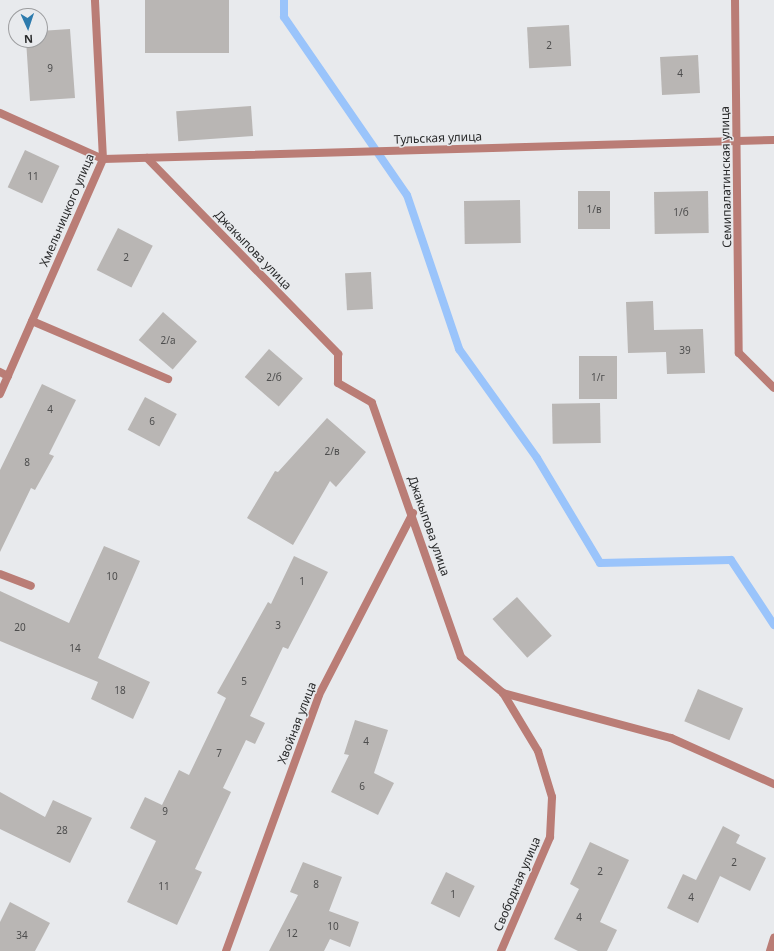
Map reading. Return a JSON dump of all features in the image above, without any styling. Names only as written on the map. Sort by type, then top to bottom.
[{"type":"street","name":"Хмельницкого улица","points":[[0,394],[103,159],[96,0]]},
{"type":"street","name":"Семипалатинская улица","points":[[736,0],[739,353],[774,388]]},
{"type":"street","points":[[0,113],[103,159]]},
{"type":"street","name":"Тульская улица","points":[[103,159],[774,140]]},
{"type":"street","name":"Джакыпова улица","points":[[147,158],[338,354],[338,382],[372,403],[412,512],[461,657],[503,693],[671,738],[774,784]]},
{"type":"street","points":[[32,321],[168,379]]},
{"type":"street","points":[[0,372],[8,376]]},
{"type":"street","name":"Хвойная улица","points":[[226,951],[319,695],[412,512]]},
{"type":"street","points":[[0,574],[30,586]]},
{"type":"street","name":"Свободная улица","points":[[501,951],[550,837],[552,797],[538,751],[503,693]]},
{"type":"street","points":[[770,951],[774,938]]},
{"type":"building","points":[[145,0],[229,0],[229,53],[145,53]]},
{"type":"building","points":[[569,25],[571,66],[529,68],[527,27]]},
{"type":"building","points":[[70,29],[75,98],[30,101],[27,48],[48,48],[48,30]]},
{"type":"building","points":[[698,55],[700,93],[662,95],[660,57]]},
{"type":"building","points":[[251,106],[253,136],[178,141],[176,111]]},
{"type":"building","points":[[25,150],[59,166],[42,203],[8,187]]},
{"type":"building","points":[[578,191],[610,191],[610,229],[578,229]]},
{"type":"building","points":[[708,191],[709,233],[655,234],[654,192]]},
{"type":"building","points":[[520,200],[521,243],[465,244],[464,201]]},
{"type":"building","points":[[118,228],[153,246],[131,288],[97,270]]},
{"type":"building","points":[[371,272],[373,309],[347,310],[345,273]]},
{"type":"building","points":[[653,301],[654,330],[703,329],[705,373],[667,374],[666,352],[628,353],[626,302]]},
{"type":"building","points":[[163,312],[197,342],[173,369],[139,340]]},
{"type":"building","points":[[269,349],[303,379],[279,406],[245,377]]},
{"type":"building","points":[[579,356],[617,356],[617,399],[579,399]]},
{"type":"building","points":[[42,384],[76,400],[49,454],[54,456],[35,490],[31,488],[0,552],[0,470]]},
{"type":"building","points":[[145,397],[177,414],[159,447],[128,430]]},
{"type":"building","points":[[600,403],[601,443],[553,444],[552,404]]},
{"type":"building","points":[[327,418],[366,452],[336,487],[330,481],[293,545],[247,518],[275,471],[278,472]]},
{"type":"building","points":[[104,546],[140,561],[98,658],[150,682],[133,719],[91,699],[98,682],[0,641],[0,591],[69,623]]},
{"type":"building","points":[[294,556],[328,572],[288,649],[283,647],[250,716],[265,723],[255,744],[246,740],[223,788],[231,792],[195,869],[202,872],[177,925],[127,902],[156,841],[130,828],[145,797],[162,805],[179,770],[189,775],[226,698],[217,693],[268,602],[271,604]]},
{"type":"building","points":[[517,597],[552,636],[527,658],[492,619]]},
{"type":"building","points":[[698,689],[743,708],[729,740],[684,721]]},
{"type":"building","points":[[355,720],[388,730],[374,773],[394,783],[378,815],[331,792],[349,755],[344,754]]},
{"type":"building","points":[[0,792],[45,817],[53,800],[92,818],[70,863],[0,829]]},
{"type":"building","points":[[723,826],[740,835],[736,843],[766,858],[750,891],[720,876],[698,923],[667,908],[683,874],[696,880]]},
{"type":"building","points":[[590,842],[629,860],[600,922],[617,930],[607,951],[578,951],[554,939],[579,889],[570,884]]},
{"type":"building","points":[[303,862],[342,877],[329,911],[359,922],[350,947],[330,939],[324,951],[269,951],[298,895],[290,892]]},
{"type":"building","points":[[446,872],[475,886],[459,917],[431,903]]},
{"type":"building","points":[[10,902],[50,923],[35,951],[0,951],[0,922]]},
{"type":"waterway","points":[[284,0],[284,17],[407,195],[459,349],[537,458],[600,563],[731,560],[774,625]]}]
